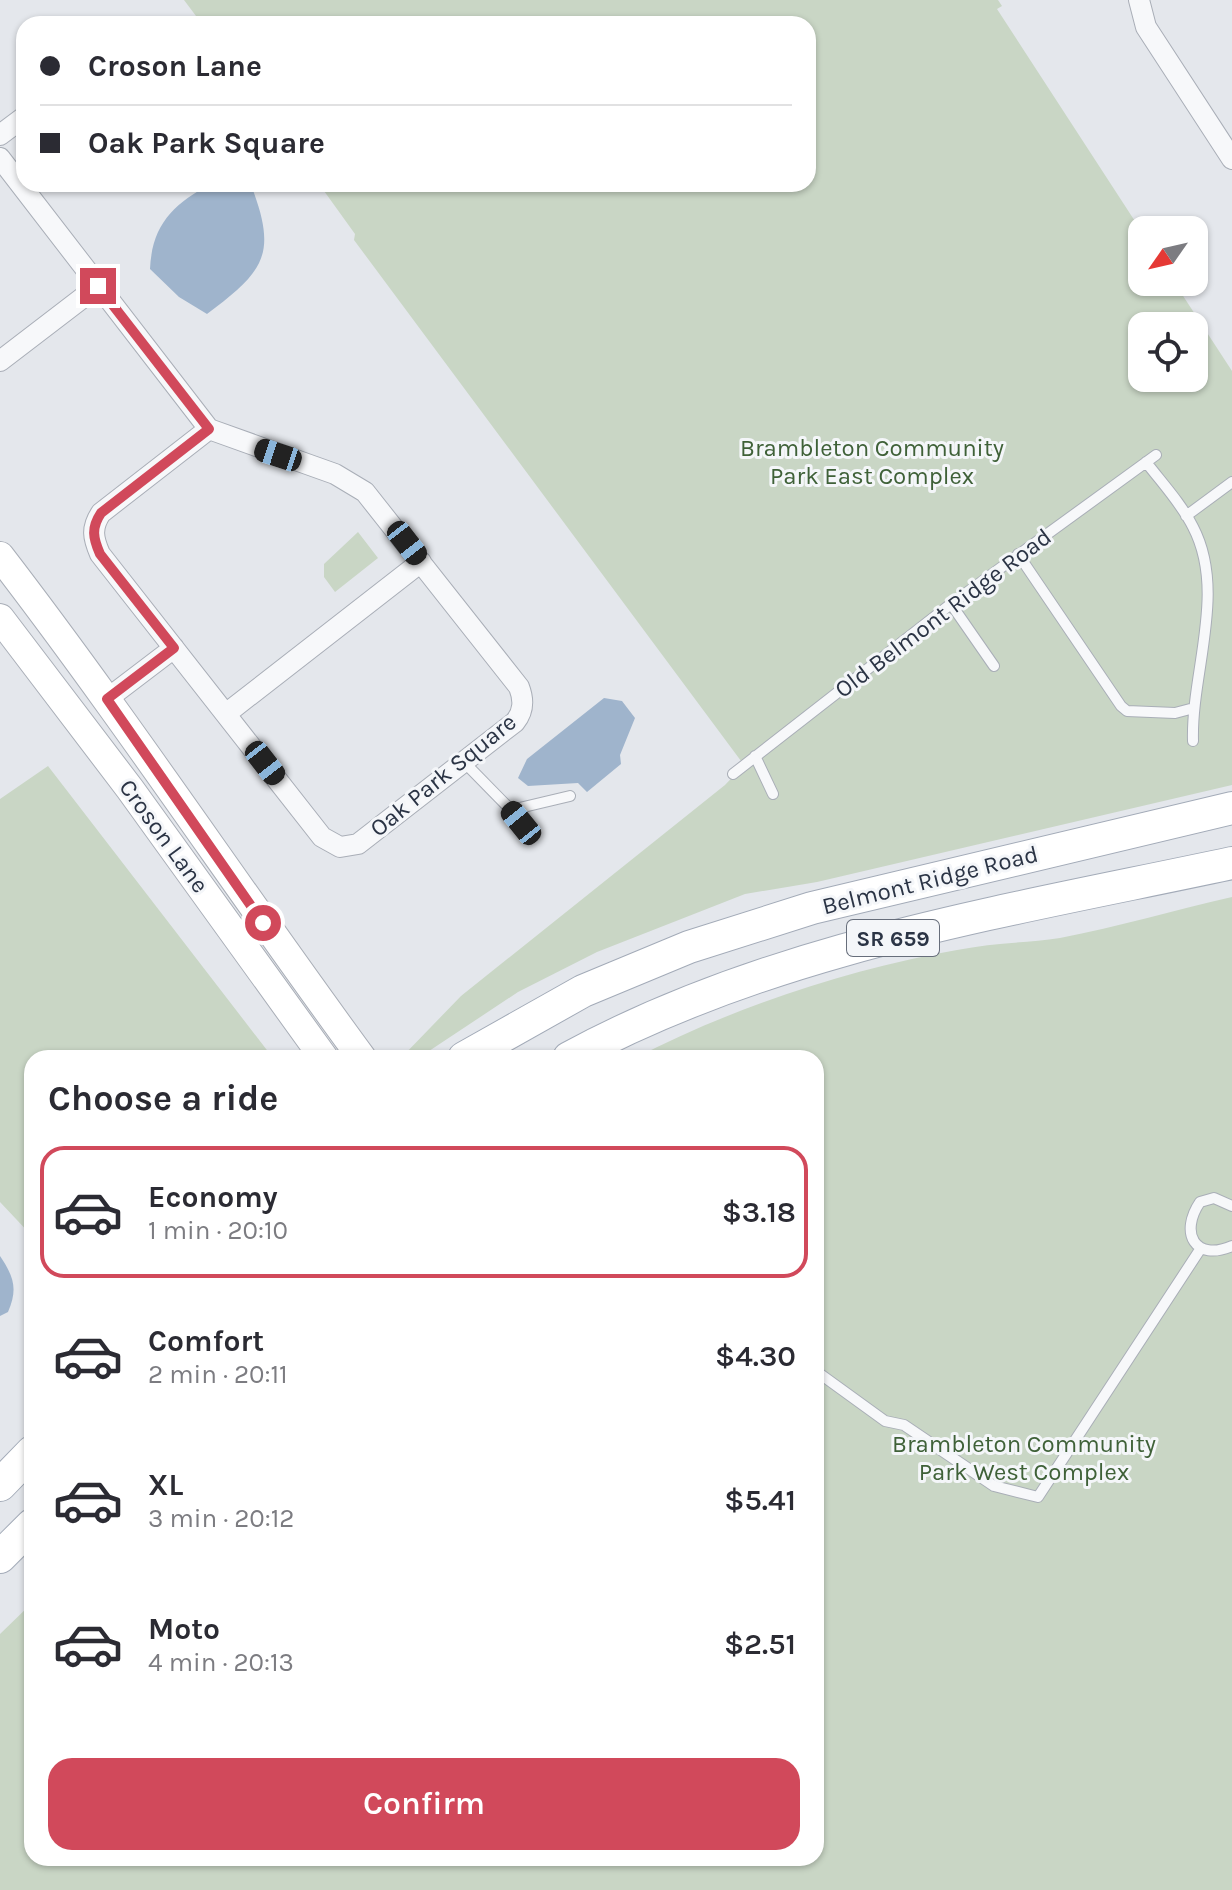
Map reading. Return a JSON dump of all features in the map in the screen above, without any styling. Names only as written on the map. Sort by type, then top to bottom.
[{"type":"main road","name":"Croson Lane","points":[[0,556],[107,699],[356,1050]]},
{"type":"main road","name":"Croson Lane","points":[[0,618],[130,789],[318,1050]]},
{"type":"main road","name":"Belmont Ridge Road","points":[[478,1050],[583,991],[689,947],[812,908],[1232,808]]},
{"type":"main road","name":"Belmont Ridge Road","points":[[585,1050],[657,1015],[746,979],[969,920],[1232,863]]},
{"type":"main road","points":[[0,1485],[24,1460]]},
{"type":"main road","points":[[0,1557],[24,1533]]},
{"type":"street","points":[[1139,0],[1146,27],[1232,159]]},
{"type":"street","points":[[0,158],[16,179]]},
{"type":"street","points":[[26,192],[209,429]]},
{"type":"street","points":[[0,361],[98,286]]},
{"type":"street","name":"Oak Park Square","points":[[209,429],[350,481],[378,504],[421,562],[519,687],[523,697],[520,715],[358,844],[340,847],[322,837],[100,554],[93,540],[93,524],[101,513],[209,429]]},
{"type":"street","points":[[227,713],[421,562]]},
{"type":"street","points":[[107,699],[174,648]]},
{"type":"lane","name":"Old Belmont Ridge Road","points":[[733,774],[951,604],[1156,455]]},
{"type":"lane","points":[[1146,462],[1186,516],[1200,545],[1206,584],[1193,741]]},
{"type":"lane","points":[[1186,516],[1232,482]]},
{"type":"lane","points":[[1018,554],[1121,706],[1127,711],[1163,712],[1194,708]]},
{"type":"lane","points":[[951,604],[994,666]]},
{"type":"lane","points":[[755,756],[773,794]]},
{"type":"lane","points":[[464,762],[521,823]]},
{"type":"lane","points":[[511,810],[570,796]]},
{"type":"lane","points":[[1232,1206],[1214,1198],[1200,1202],[1189,1218],[1190,1234],[1201,1248],[1216,1252],[1232,1246]]},
{"type":"lane","points":[[824,1377],[885,1421],[904,1425],[994,1486],[1038,1497],[1201,1248]]},
{"type":"green space","name":"Brambleton Community Park East Complex","points":[[184,0],[998,0],[1002,6],[997,9],[1132,216],[1128,216],[1128,296],[1183,296],[1194,312],[1128,312],[1128,392],[1208,392],[1208,334],[1232,371],[1232,785],[817,882],[745,894],[597,952],[518,992],[431,1050],[409,1050],[461,996],[725,785],[744,765],[354,240],[355,234],[325,192],[816,192],[816,16],[196,16]]},
{"type":"green space","points":[[358,532],[378,558],[335,592],[324,577],[324,564]]},
{"type":"green space","points":[[48,766],[267,1050],[24,1050],[24,1228],[0,1202],[0,799]]},
{"type":"green space","name":"Brambleton Community Park West Complex","points":[[1232,897],[1232,1890],[0,1890],[0,1634],[24,1611],[24,1866],[824,1866],[824,1050],[651,1050],[751,1007],[833,979],[970,948],[1060,938]]},
{"type":"water","points":[[198,192],[253,192],[264,229],[264,245],[253,273],[207,314],[179,297],[150,269],[160,228],[186,200]]},
{"type":"water","points":[[604,698],[622,701],[635,718],[620,755],[621,764],[587,792],[578,783],[528,786],[518,778],[527,759]]},
{"type":"water","points":[[0,1256],[9,1270],[14,1290],[8,1312],[0,1316]]},
{"type":"route","points":[[98,286],[209,429],[101,513],[93,524],[93,540],[100,554],[174,648],[107,699],[263,923]]}]
